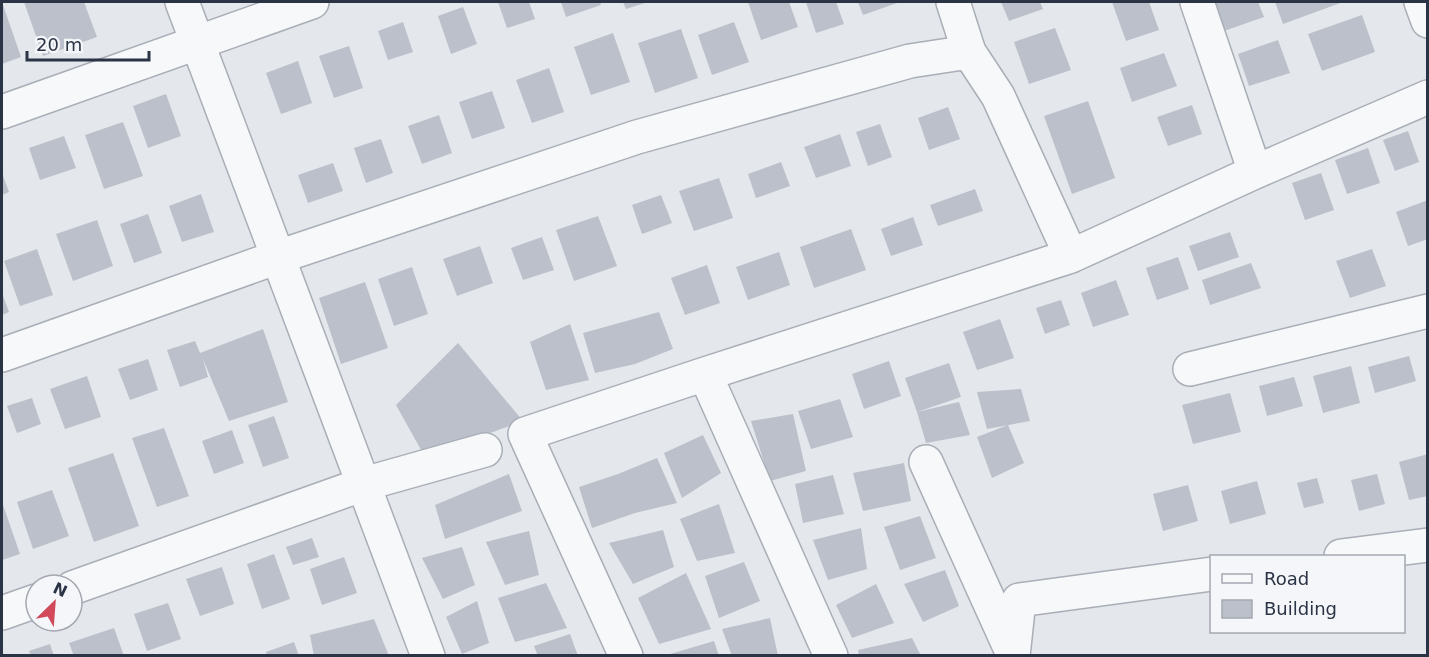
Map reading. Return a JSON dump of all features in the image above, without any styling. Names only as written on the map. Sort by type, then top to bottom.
[{"type":"street","points":[[182,2],[428,656]]},
{"type":"street","points":[[2,112],[312,2]]},
{"type":"street","points":[[953,2],[969,52],[998,96],[1071,256]]},
{"type":"street","points":[[1197,2],[1255,172]]},
{"type":"street","points":[[1421,2],[1428,21]]},
{"type":"street","points":[[2,355],[278,257],[637,137],[910,60],[969,52]]},
{"type":"street","points":[[626,656],[525,434],[1071,256],[1255,172],[1428,97]]},
{"type":"street","points":[[1190,369],[1428,311]]},
{"type":"street","points":[[705,374],[831,656]]},
{"type":"street","points":[[84,584],[364,484],[485,450]]},
{"type":"street","points":[[926,462],[1013,654]]},
{"type":"street","points":[[1349,555],[1428,545]]},
{"type":"street","points":[[1013,654],[1018,600],[1210,574]]},
{"type":"street","points":[[2,613],[24,605]]},
{"type":"building","points":[[2,2],[21,57],[2,64]]},
{"type":"building","points":[[24,2],[84,2],[97,37],[43,56]]},
{"type":"building","points":[[498,2],[529,2],[535,19],[507,28]]},
{"type":"building","points":[[561,2],[600,2],[601,5],[566,17]]},
{"type":"building","points":[[623,2],[648,2],[626,9]]},
{"type":"building","points":[[748,2],[789,2],[798,27],[761,40]]},
{"type":"building","points":[[806,2],[836,2],[844,24],[816,33]]},
{"type":"building","points":[[858,2],[900,2],[863,15]]},
{"type":"building","points":[[1001,2],[1040,2],[1043,9],[1009,21]]},
{"type":"building","points":[[1112,2],[1149,2],[1159,30],[1126,41]]},
{"type":"building","points":[[1213,2],[1258,2],[1264,17],[1224,31]]},
{"type":"building","points":[[1275,2],[1343,2],[1283,24]]},
{"type":"building","points":[[463,7],[477,44],[451,54],[438,16]]},
{"type":"building","points":[[1362,15],[1375,52],[1322,71],[1308,34]]},
{"type":"building","points":[[403,22],[413,52],[388,60],[378,31]]},
{"type":"building","points":[[734,22],[749,62],[712,75],[698,35]]},
{"type":"building","points":[[1055,28],[1071,70],[1029,84],[1014,42]]},
{"type":"building","points":[[681,29],[698,78],[655,93],[638,43]]},
{"type":"building","points":[[613,33],[630,82],[591,95],[574,47]]},
{"type":"building","points":[[1278,40],[1290,73],[1249,86],[1238,54]]},
{"type":"building","points":[[349,46],[363,88],[334,98],[319,56]]},
{"type":"building","points":[[1164,53],[1177,86],[1132,102],[1120,68]]},
{"type":"building","points":[[298,61],[312,103],[281,114],[266,73]]},
{"type":"building","points":[[549,68],[564,112],[532,123],[516,80]]},
{"type":"building","points":[[492,91],[505,128],[472,139],[459,102]]},
{"type":"building","points":[[166,94],[181,136],[148,148],[133,106]]},
{"type":"building","points":[[1088,101],[1115,178],[1072,194],[1044,116]]},
{"type":"building","points":[[1192,105],[1202,134],[1168,146],[1157,117]]},
{"type":"building","points":[[948,107],[960,139],[929,150],[918,118]]},
{"type":"building","points":[[439,115],[452,153],[422,164],[408,126]]},
{"type":"building","points":[[123,122],[143,176],[104,189],[85,135]]},
{"type":"building","points":[[880,124],[892,157],[868,166],[856,132]]},
{"type":"building","points":[[1408,131],[1419,162],[1395,171],[1383,140]]},
{"type":"building","points":[[840,134],[851,166],[816,178],[804,147]]},
{"type":"building","points":[[64,136],[76,168],[40,180],[29,148]]},
{"type":"building","points":[[381,139],[393,173],[366,183],[354,148]]},
{"type":"building","points":[[1368,148],[1380,183],[1347,194],[1335,160]]},
{"type":"building","points":[[781,162],[790,186],[756,198],[748,174]]},
{"type":"building","points":[[333,163],[343,191],[308,203],[298,175]]},
{"type":"building","points":[[2,173],[9,192],[2,195]]},
{"type":"building","points":[[1321,173],[1334,210],[1305,220],[1292,183]]},
{"type":"building","points":[[719,178],[733,218],[694,231],[679,191]]},
{"type":"building","points":[[975,189],[983,211],[938,226],[930,205]]},
{"type":"building","points":[[201,194],[214,232],[182,242],[169,206]]},
{"type":"building","points":[[661,195],[672,223],[642,234],[632,205]]},
{"type":"building","points":[[1428,200],[1428,239],[1408,246],[1396,212]]},
{"type":"building","points":[[148,214],[162,253],[134,263],[120,224]]},
{"type":"building","points":[[598,216],[617,266],[574,281],[556,230]]},
{"type":"building","points":[[913,217],[923,245],[891,256],[881,229]]},
{"type":"building","points":[[97,220],[113,266],[73,281],[56,234]]},
{"type":"building","points":[[851,229],[866,270],[814,288],[800,247]]},
{"type":"building","points":[[1230,232],[1239,257],[1198,271],[1189,246]]},
{"type":"building","points":[[542,237],[554,270],[523,280],[511,248]]},
{"type":"building","points":[[480,246],[493,283],[457,296],[443,259]]},
{"type":"building","points":[[37,249],[53,295],[20,306],[4,261]]},
{"type":"building","points":[[1372,249],[1386,286],[1350,298],[1336,261]]},
{"type":"building","points":[[779,252],[790,285],[748,300],[736,267]]},
{"type":"building","points":[[1178,257],[1189,289],[1157,300],[1146,268]]},
{"type":"building","points":[[1251,263],[1261,288],[1210,305],[1202,280]]},
{"type":"building","points":[[707,265],[720,303],[685,315],[671,278]]},
{"type":"building","points":[[412,267],[428,314],[394,326],[378,279]]},
{"type":"building","points":[[1116,280],[1129,315],[1093,327],[1081,293]]},
{"type":"building","points":[[365,282],[388,348],[341,364],[319,298]]},
{"type":"building","points":[[2,293],[9,312],[2,315]]},
{"type":"building","points":[[1061,300],[1070,325],[1045,334],[1036,308]]},
{"type":"building","points":[[659,312],[673,349],[635,364],[595,373],[583,333]]},
{"type":"building","points":[[1000,319],[1014,358],[977,370],[963,332]]},
{"type":"building","points":[[570,324],[589,380],[546,390],[530,342]]},
{"type":"building","points":[[263,329],[288,402],[229,421],[203,359],[208,377],[180,387],[167,350],[195,341],[200,353]]},
{"type":"building","points":[[458,343],[523,421],[425,457],[396,405]]},
{"type":"building","points":[[1409,356],[1416,381],[1375,393],[1368,367]]},
{"type":"building","points":[[148,359],[158,390],[130,400],[118,369]]},
{"type":"building","points":[[889,361],[901,396],[864,409],[852,374]]},
{"type":"building","points":[[949,363],[961,397],[917,412],[905,378]]},
{"type":"building","points":[[1351,366],[1360,403],[1323,413],[1313,376]]},
{"type":"building","points":[[87,376],[101,417],[65,429],[50,389]]},
{"type":"building","points":[[1294,377],[1303,406],[1267,416],[1259,386]]},
{"type":"building","points":[[1021,389],[1030,421],[987,429],[977,392]]},
{"type":"building","points":[[1230,393],[1241,432],[1193,444],[1182,405]]},
{"type":"building","points":[[32,398],[41,424],[17,433],[7,406]]},
{"type":"building","points":[[840,399],[853,437],[811,449],[798,411]]},
{"type":"building","points":[[959,402],[970,435],[926,443],[917,412]]},
{"type":"building","points":[[793,414],[806,471],[770,481],[751,421]]},
{"type":"building","points":[[274,416],[289,458],[263,467],[248,425]]},
{"type":"building","points":[[1008,425],[1024,463],[992,478],[977,437]]},
{"type":"building","points":[[164,428],[189,496],[157,507],[132,438]]},
{"type":"building","points":[[232,430],[244,463],[214,474],[202,441]]},
{"type":"building","points":[[703,435],[721,473],[682,498],[664,453]]},
{"type":"building","points":[[113,453],[139,526],[94,542],[68,468]]},
{"type":"building","points":[[1428,454],[1428,496],[1409,500],[1399,462]]},
{"type":"building","points":[[657,458],[677,503],[635,513],[592,528],[579,487]]},
{"type":"building","points":[[904,463],[911,501],[863,511],[853,473]]},
{"type":"building","points":[[509,474],[522,511],[445,539],[435,505]]},
{"type":"building","points":[[1377,474],[1385,504],[1359,511],[1351,480]]},
{"type":"building","points":[[833,475],[844,514],[803,523],[795,484]]},
{"type":"building","points":[[1317,478],[1324,503],[1304,508],[1297,483]]},
{"type":"building","points":[[1257,481],[1266,514],[1230,524],[1221,491]]},
{"type":"building","points":[[1188,485],[1198,521],[1163,531],[1153,494]]},
{"type":"building","points":[[52,490],[69,536],[33,549],[17,502]]},
{"type":"building","points":[[2,502],[20,554],[2,560]]},
{"type":"building","points":[[719,504],[735,553],[697,561],[680,519]]},
{"type":"building","points":[[920,516],[936,558],[900,570],[884,527]]},
{"type":"building","points":[[861,528],[867,569],[828,580],[813,540]]},
{"type":"building","points":[[663,530],[674,567],[633,584],[609,543]]},
{"type":"building","points":[[529,531],[539,575],[505,585],[486,542]]},
{"type":"building","points":[[312,538],[319,557],[293,565],[286,547]]},
{"type":"building","points":[[462,547],[475,585],[443,599],[422,558]]},
{"type":"building","points":[[274,554],[290,599],[262,609],[247,564]]},
{"type":"building","points":[[344,557],[357,593],[322,605],[310,569]]},
{"type":"building","points":[[744,562],[760,601],[719,618],[705,576]]},
{"type":"building","points":[[222,567],[234,604],[200,616],[186,579]]},
{"type":"building","points":[[945,570],[959,606],[923,622],[904,584]]},
{"type":"building","points":[[686,573],[711,629],[659,644],[638,598]]},
{"type":"building","points":[[546,583],[567,628],[515,642],[498,598]]},
{"type":"building","points":[[876,584],[894,623],[852,638],[836,605]]},
{"type":"building","points":[[477,601],[489,643],[462,654],[446,617]]},
{"type":"building","points":[[168,603],[181,639],[147,651],[134,614]]},
{"type":"building","points":[[770,618],[778,656],[732,656],[722,629]]},
{"type":"building","points":[[374,619],[389,656],[314,656],[310,635]]},
{"type":"building","points":[[114,628],[124,656],[74,656],[69,643]]},
{"type":"building","points":[[570,634],[578,656],[538,656],[534,646]]},
{"type":"building","points":[[912,638],[921,656],[859,656],[858,650]]},
{"type":"building","points":[[714,641],[719,656],[667,656],[667,655]]},
{"type":"building","points":[[294,642],[299,656],[267,656],[266,652]]},
{"type":"building","points":[[50,644],[54,656],[31,656],[29,651]]}]
